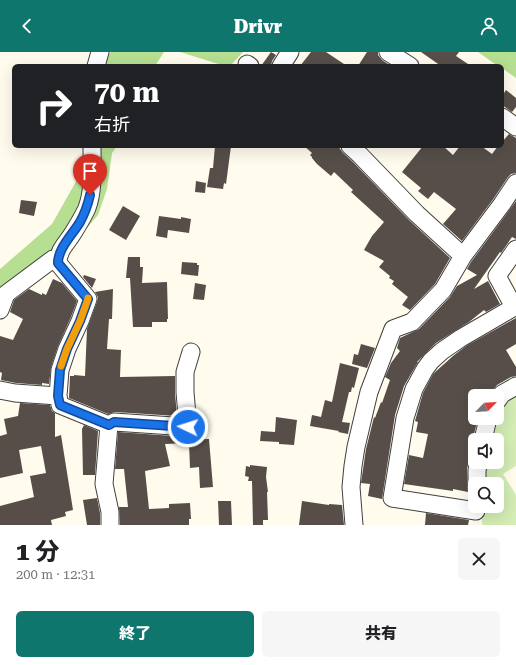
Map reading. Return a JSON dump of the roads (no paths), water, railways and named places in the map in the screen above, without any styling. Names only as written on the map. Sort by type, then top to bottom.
[{"type":"street","points":[[97,64],[100,52]]},
{"type":"street","points":[[281,64],[290,52]]},
{"type":"street","points":[[388,52],[407,64]]},
{"type":"street","points":[[504,118],[516,127]]},
{"type":"street","points":[[92,148],[90,195],[87,208],[58,257],[58,263],[88,299],[60,370],[58,396],[60,405],[109,425]]},
{"type":"street","points":[[352,148],[417,214],[463,256]]},
{"type":"street","points":[[354,525],[351,487],[356,447],[369,392],[393,329],[412,322],[443,290],[463,256],[516,183]]},
{"type":"street","points":[[476,514],[392,498],[405,418],[414,388],[424,369],[442,351],[515,306],[496,276],[516,249]]},
{"type":"street","points":[[0,310],[6,294],[53,259],[58,257]]},
{"type":"street","points":[[109,425],[114,422],[188,427],[185,372],[191,352]]},
{"type":"street","points":[[504,393],[516,386]]},
{"type":"street","points":[[0,390],[15,393],[58,396]]},
{"type":"street","points":[[109,425],[104,484],[110,512],[110,525]]}]
